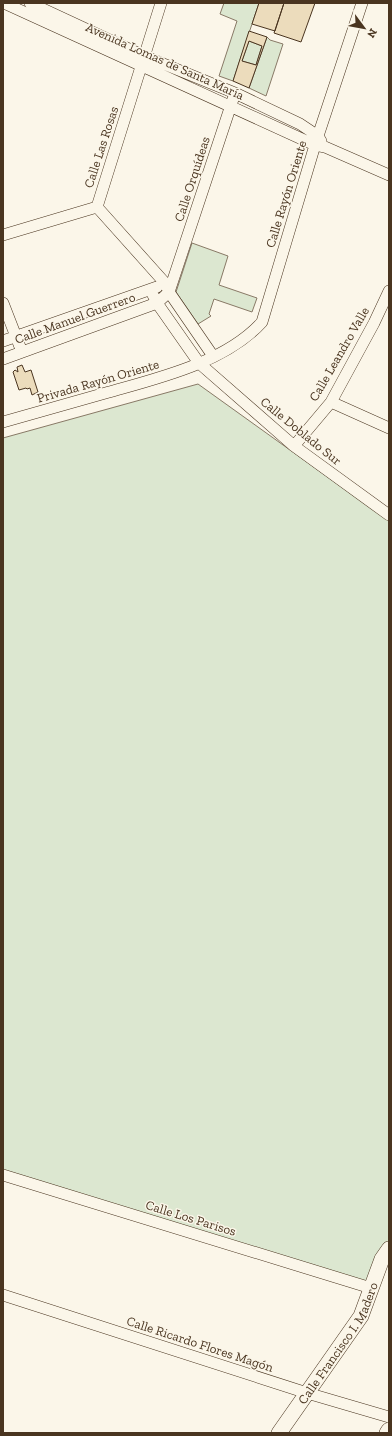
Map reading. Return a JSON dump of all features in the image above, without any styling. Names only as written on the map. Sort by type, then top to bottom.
[{"type":"street","name":"Avenida Lomas de Santa María","points":[[4,3],[143,62],[235,93],[300,124],[319,143]]},
{"type":"street","name":"Avenida Lomas de Santa María","points":[[30,3],[230,106],[319,143]]},
{"type":"street","name":"Calle Las Rosas","points":[[3,235],[97,207],[161,3]]},
{"type":"street","name":"Calle Rayón Oriente","points":[[199,363],[250,336],[262,322],[319,143],[358,4]]},
{"type":"street","name":"Calle Orquídeas","points":[[167,288],[177,273],[235,93]]},
{"type":"street","points":[[319,143],[389,175]]},
{"type":"street","points":[[97,207],[167,288],[213,356]]},
{"type":"street","name":"Calle Manuel Guerrero","points":[[3,341],[151,291],[167,288]]},
{"type":"street","name":"Calle Manuel Guerrero","points":[[3,359],[157,303],[167,288]]},
{"type":"street","name":"Calle Manuel Guerrero","points":[[151,291],[157,303],[199,363]]},
{"type":"street","name":"Calle Leandro Valle","points":[[294,446],[331,402],[374,323],[389,291]]},
{"type":"street","points":[[3,303],[22,352]]},
{"type":"street","name":"Privada Rayón Oriente","points":[[3,422],[166,376],[199,363]]},
{"type":"street","name":"Calle Doblado Sur","points":[[199,363],[294,446],[389,515]]},
{"type":"street","points":[[331,402],[389,428]]},
{"type":"street","name":"Calle Los Parisos","points":[[3,1175],[371,1288]]},
{"type":"street","name":"Calle Francisco I. Madero","points":[[279,1433],[361,1316],[382,1259],[389,1249]]},
{"type":"street","name":"Calle Ricardo Flores Magón","points":[[3,1295],[307,1393],[389,1417]]},
{"type":"green space","points":[[224,3],[259,3],[233,81],[219,76],[237,21],[220,14]]},
{"type":"green space","points":[[267,37],[270,40],[283,44],[266,96],[249,88]]},
{"type":"green space","points":[[249,41],[262,46],[256,65],[242,61]]},
{"type":"green space","points":[[192,243],[228,256],[219,285],[257,298],[252,312],[214,299],[209,314],[211,316],[198,324],[176,292]]},
{"type":"green space","points":[[198,384],[389,521],[389,1249],[373,1287],[3,1173],[3,438]]},
{"type":"building","points":[[259,3],[284,3],[275,31],[252,24]]},
{"type":"building","points":[[284,3],[315,3],[301,42],[274,33]]},
{"type":"building","points":[[249,31],[267,37],[249,88],[233,81]],"holes":[[[249,41],[262,46],[256,65],[242,61]]]},
{"type":"building","points":[[22,365],[25,372],[31,370],[38,392],[32,395],[30,388],[19,390],[13,372],[15,370],[18,372],[17,367]]}]
